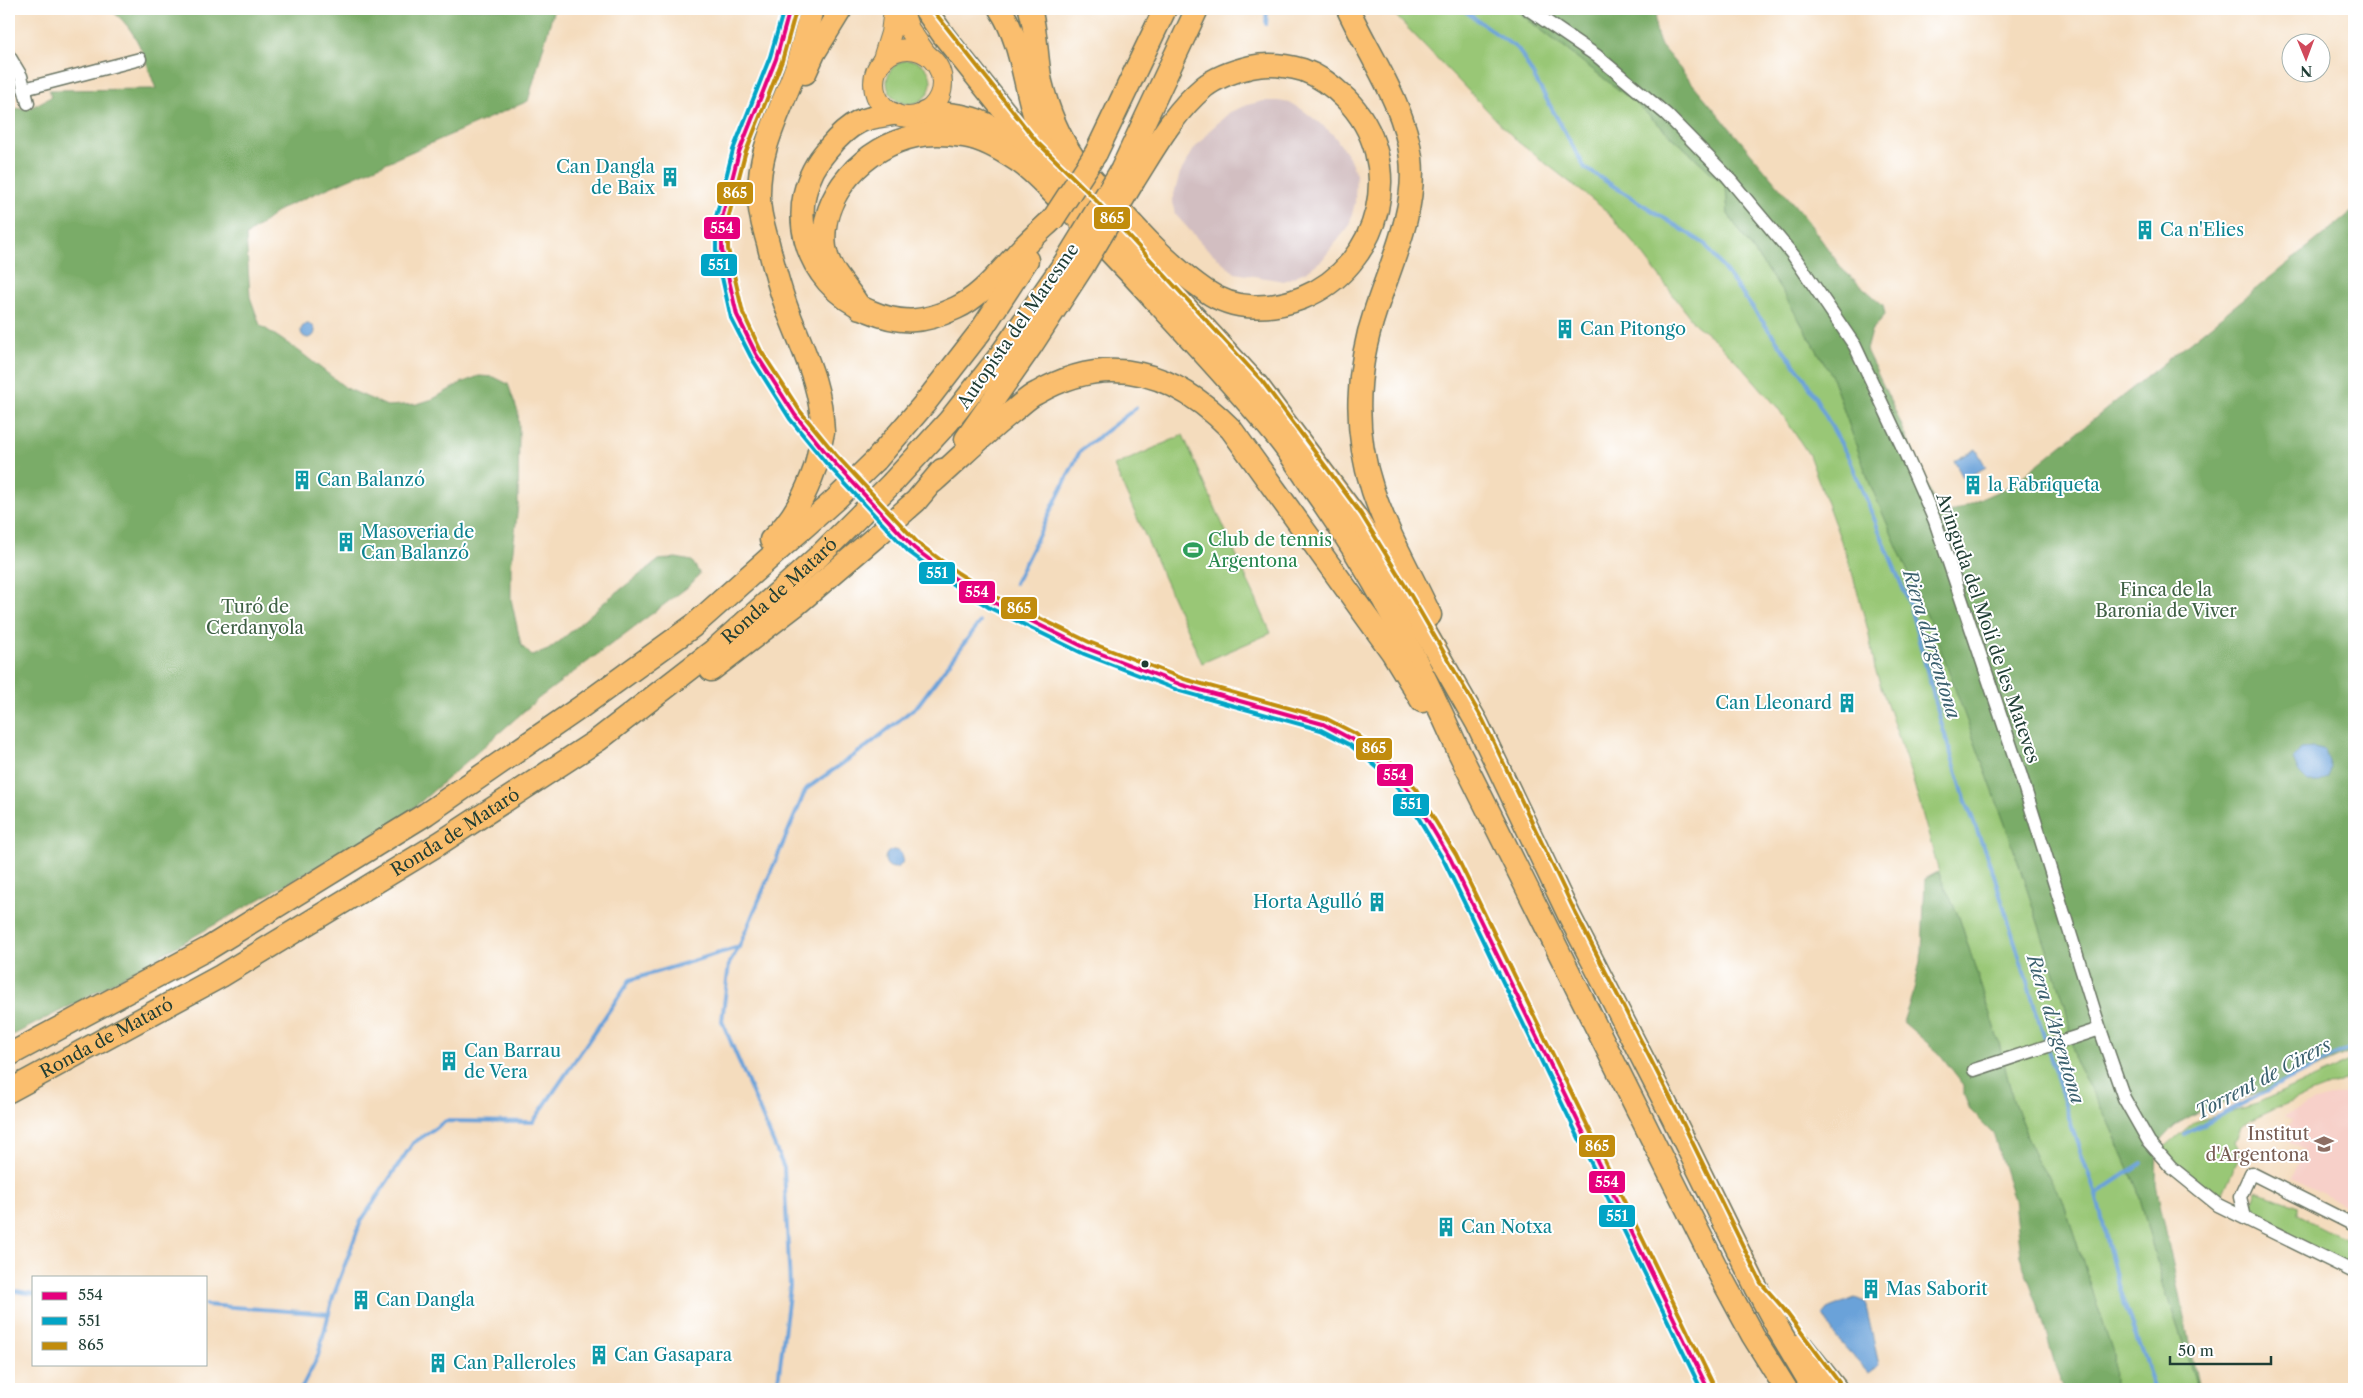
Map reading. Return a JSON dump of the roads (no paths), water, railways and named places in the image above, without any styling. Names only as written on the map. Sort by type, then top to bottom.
[{"type":"highway","points":[[426,814],[689,614],[786,526],[806,495],[816,465],[823,432],[822,407],[811,365],[790,318],[767,240],[759,200],[763,157],[767,139],[796,67],[812,9]]},
{"type":"highway","points":[[767,240],[764,194],[777,134],[814,53],[841,9]]},
{"type":"highway","points":[[925,9],[944,36],[1032,146],[1086,199],[1257,385],[1335,487],[1401,590],[1477,723],[1569,915],[1659,1090],[1756,1287],[1814,1389]]},
{"type":"highway","points":[[1000,9],[1019,49],[1036,124],[1051,151],[1086,199]]},
{"type":"highway","points":[[1030,9],[1041,81],[1055,128],[1063,144],[1075,160],[1154,245],[1207,292],[1229,302],[1250,307],[1274,307],[1321,290],[1353,261],[1367,239],[1376,218],[1380,190],[1378,162],[1370,134],[1357,110],[1337,90],[1317,75],[1287,65],[1262,64],[1231,71],[1206,86],[1182,108],[1128,175]]},
{"type":"highway","name":"Autopista del Maresme","points":[[837,498],[876,460],[925,403],[980,332],[1096,153],[1165,9]]},
{"type":"highway","name":"Autopista del Maresme","points":[[861,514],[949,422],[1074,263],[1128,175],[1197,9]]},
{"type":"highway","points":[[1348,9],[1397,109],[1407,136],[1411,159],[1410,193],[1400,238],[1376,309],[1361,364],[1360,419],[1365,460],[1384,518],[1461,677],[1477,723]]},
{"type":"highway","points":[[925,113],[963,115],[1000,130],[1031,158],[1082,221]]},
{"type":"highway","points":[[892,114],[861,121],[848,128],[823,154],[811,174],[805,192],[802,217],[812,260],[826,281],[842,298],[860,308],[901,321],[930,319],[958,307],[976,295],[1053,219]]},
{"type":"highway","points":[[860,308],[831,268],[826,250],[824,227],[829,208],[839,188],[855,169],[894,143],[915,136],[940,134],[967,136],[997,147],[1021,163],[1082,221],[1180,327],[1285,447],[1346,534],[1388,607],[1428,683],[1459,752],[1721,1277],[1753,1336],[1786,1389]]},
{"type":"highway","points":[[934,482],[991,406],[1074,263]]},
{"type":"highway","points":[[523,790],[602,749],[718,666],[797,604],[879,534],[934,482],[1035,393],[1059,382],[1098,371],[1121,371],[1143,374],[1176,385],[1205,404],[1231,429],[1392,652],[1435,724],[1459,752]]},
{"type":"highway","name":"Ronda de Mataró","points":[[9,1055],[209,948],[426,814],[581,707],[693,626],[837,498]]},
{"type":"highway","name":"Ronda de Mataró","points":[[9,1091],[221,976],[440,843],[598,740],[713,651],[820,555],[861,514]]},
{"type":"highway","points":[[1756,1287],[1778,1312],[1836,1389]]},
{"type":"main road","points":[[894,9],[892,34],[883,59],[874,75],[874,89],[879,102],[892,114],[909,117],[925,113],[936,103],[942,84],[937,64],[926,54],[909,29],[902,9]]},
{"type":"main road","points":[[883,59],[893,52],[904,49],[926,54]]},
{"type":"street","points":[[790,9],[776,59],[739,152],[722,218],[722,250],[737,315],[756,354],[790,407],[831,459],[914,548],[954,578],[993,602],[1086,648],[1182,685],[1323,724],[1353,740],[1390,769],[1411,792],[1450,858],[1708,1389]]},
{"type":"street","name":"Avinguda del Molí de les Mateves","points":[[1528,9],[1597,56],[1666,114],[1726,175],[1793,255],[1855,346],[1935,522],[2024,785],[2100,1029],[2124,1098],[2149,1142],[2171,1167],[2218,1205],[2354,1272]]},
{"type":"street","points":[[9,56],[21,76],[28,103]]},
{"type":"street","points":[[24,88],[140,59]]},
{"type":"street","points":[[1974,1070],[2100,1029]]},
{"type":"street","points":[[2245,1218],[2240,1197],[2251,1173],[2354,1225]]},
{"type":"water","points":[[305,324],[311,324],[315,331],[311,338],[305,338],[301,334],[301,328]]},
{"type":"water","points":[[1976,449],[1986,467],[1964,479],[1954,461]]},
{"type":"water","points":[[2314,748],[2325,751],[2331,767],[2329,777],[2320,782],[2308,782],[2299,773],[2293,759],[2301,749]]},
{"type":"water","points":[[894,850],[900,853],[903,859],[900,865],[894,868],[888,865],[885,859],[888,853]]},
{"type":"water","points":[[1855,1298],[1865,1302],[1879,1365],[1868,1373],[1835,1336],[1823,1315],[1829,1308]]},
{"type":"waterway","points":[[1266,24],[1267,9]]},
{"type":"waterway","name":"Riera d'Argentona","points":[[1462,9],[1519,50],[1585,168],[1705,244],[1804,377],[1849,458],[1909,603],[1940,719],[1964,796],[1994,875],[2076,1140],[2096,1194],[2119,1289],[2155,1389]]},
{"type":"waterway","points":[[1015,583],[1080,451],[1136,408]]},
{"type":"waterway","points":[[301,1389],[318,1356],[333,1297],[361,1221],[413,1143],[446,1121],[533,1122],[630,980],[739,947],[806,789],[866,747],[918,705],[980,622]]},
{"type":"waterway","points":[[739,947],[729,964],[722,1021],[784,1168],[790,1286],[777,1389]]},
{"type":"waterway","name":"Torrent de Cirers","points":[[2184,1134],[2354,1046]]},
{"type":"waterway","name":"Torrent de Cirers","points":[[2096,1194],[2142,1163]]},
{"type":"waterway","points":[[9,1290],[32,1294]]},
{"type":"waterway","points":[[208,1305],[329,1314]]},
{"type":"place","name":"Can Dangla de Baix","points":[[670,177]]},
{"type":"place","name":"Ca n'Elies","points":[[2145,230]]},
{"type":"place","name":"Can Pitongo","points":[[1565,329]]},
{"type":"place","name":"Can Balanzó","points":[[302,480]]},
{"type":"place","name":"la Fabriqueta","points":[[1973,485]]},
{"type":"place","name":"Masoveria de Can Balanzó","points":[[346,542]]},
{"type":"place","name":"Club de tennis Argentona","points":[[1193,550]]},
{"type":"place","name":"Can Lleonard","points":[[1847,703]]},
{"type":"place","name":"Horta Agulló","points":[[1377,902]]},
{"type":"place","name":"Can Barrau de Vera","points":[[449,1061]]},
{"type":"place","name":"Institut d'Argentona","points":[[2324,1144]]},
{"type":"place","name":"Can Notxa","points":[[1446,1227]]},
{"type":"place","name":"Mas Saborit","points":[[1871,1289]]},
{"type":"place","name":"Can Dangla","points":[[361,1300]]},
{"type":"place","name":"Can Gasapara","points":[[599,1355]]},
{"type":"place","name":"Can Palleroles","points":[[438,1363]]},
{"type":"park label","name":"Finca de la Baronia de Viver","points":[[2166,600]]},
{"type":"park label","name":"Turó de Cerdanyola","points":[[255,617]]}]
